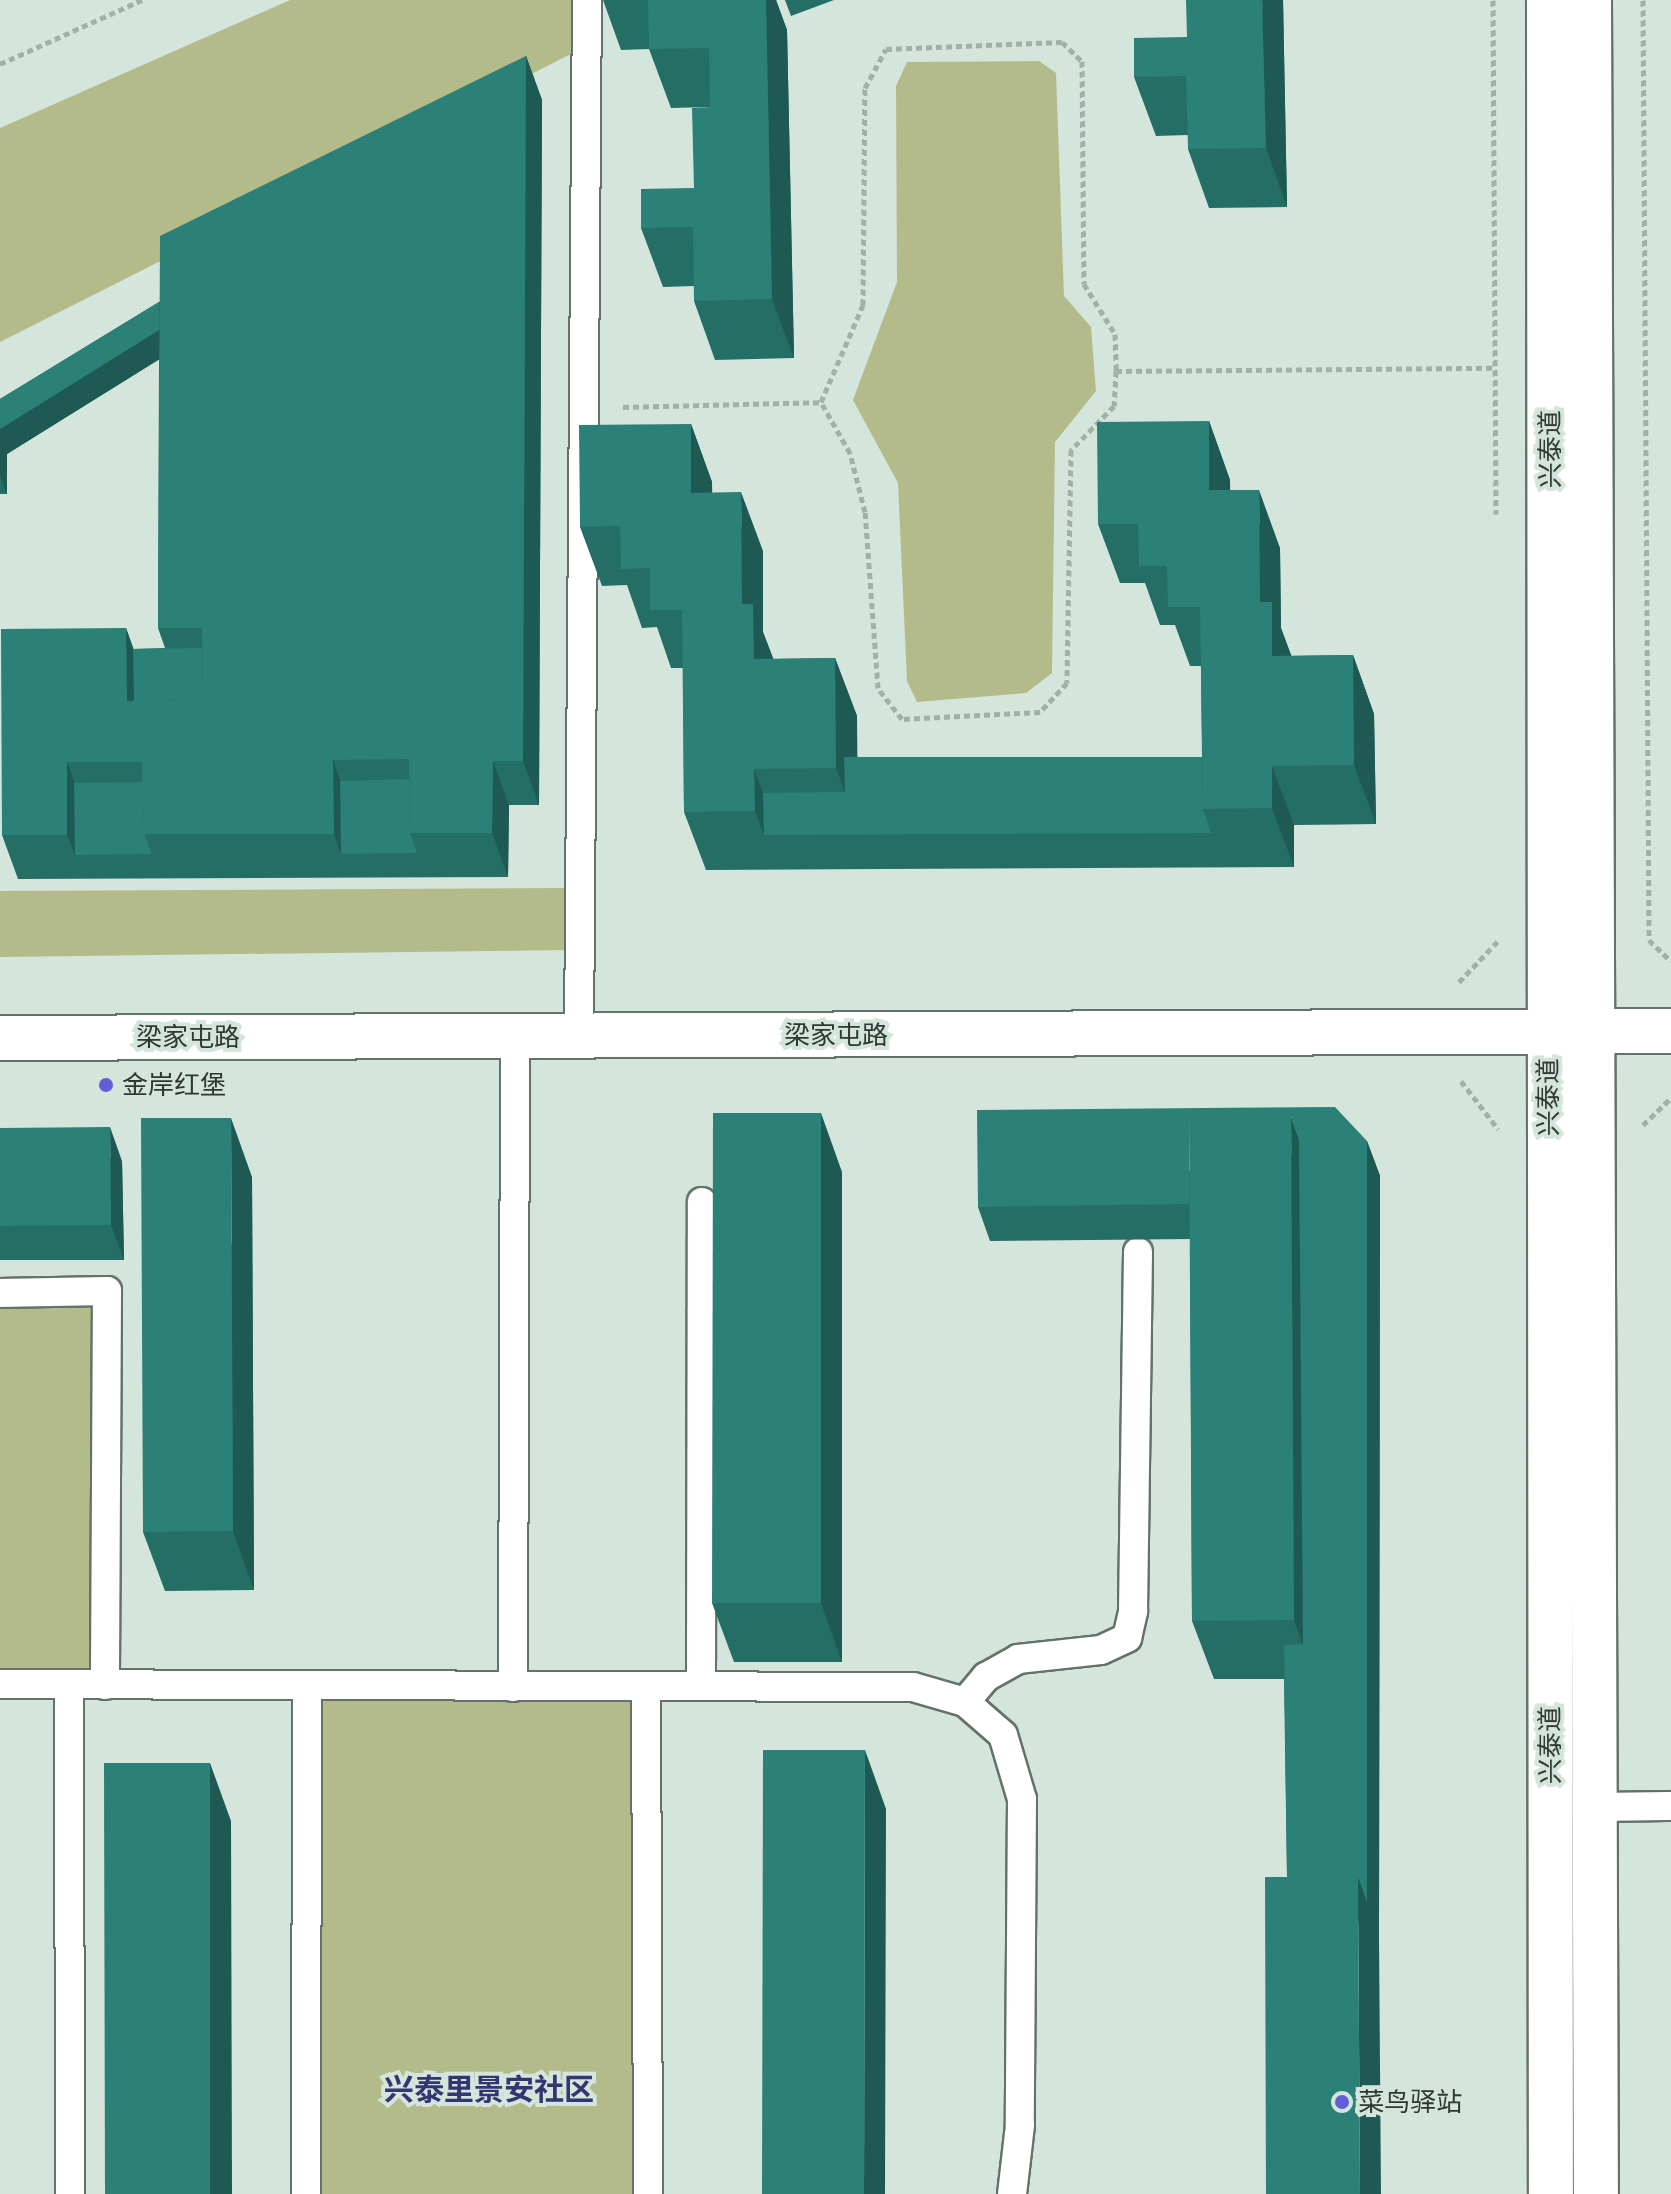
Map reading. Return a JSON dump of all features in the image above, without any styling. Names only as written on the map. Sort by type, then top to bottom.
[{"type":"street","name":"兴泰道","points":[[1549,0],[1551,2194]]},
{"type":"street","name":"兴泰道","points":[[1589,0],[1596,2194]]},
{"type":"street","name":"梁家屯路","points":[[0,1038],[1671,1031]]},
{"type":"lane","points":[[579,1036],[587,0]]},
{"type":"lane","points":[[513,1687],[515,1036]]},
{"type":"lane","points":[[701,1686],[702,1202]]},
{"type":"lane","points":[[965,1702],[986,1677],[1018,1659],[1101,1650],[1127,1638],[1133,1611],[1138,1252]]},
{"type":"lane","points":[[0,1293],[107,1291],[105,1685]]},
{"type":"lane","points":[[0,1684],[913,1687],[965,1702],[1003,1735],[1022,1799],[1020,2125],[1012,2194]]},
{"type":"lane","points":[[69,1684],[70,2194]]},
{"type":"lane","points":[[306,2194],[307,1685]]},
{"type":"lane","points":[[646,1686],[648,2194]]},
{"type":"lane","points":[[1595,1807],[1671,1806]]},
{"type":"path","points":[[0,64],[142,0]]},
{"type":"path","points":[[1493,0],[1497,527]]},
{"type":"path","points":[[1643,0],[1649,940],[1671,961]]},
{"type":"path","points":[[1062,42],[1082,61],[1084,284],[1115,334],[1116,371],[1114,406],[1071,450],[1067,683],[1040,712],[902,719],[878,688],[865,512],[850,453],[821,402],[863,305],[865,88],[886,49],[1062,42]]},
{"type":"path","points":[[1116,371],[1551,367]]},
{"type":"path","points":[[586,408],[821,402]]},
{"type":"path","points":[[1454,987],[1499,941],[1499,925]]},
{"type":"green space","points":[[290,0],[578,0],[577,51],[0,342],[0,128]]},
{"type":"green space","points":[[1039,61],[1056,73],[1064,296],[1091,327],[1096,391],[1055,442],[1052,673],[1026,693],[917,702],[907,681],[898,483],[853,400],[897,282],[896,86],[907,62]]},
{"type":"green space","points":[[570,888],[570,950],[0,957],[0,891]]},
{"type":"green space","points":[[92,1305],[93,1671],[0,1671],[0,1306]]},
{"type":"green space","points":[[640,1696],[640,2194],[316,2194],[316,1697]]},
{"type":"building","points":[[648,0],[766,0],[772,299],[694,301],[693,227],[641,228],[641,189],[694,188],[692,108],[710,107],[709,48],[649,49]]},
{"type":"building","points":[[1186,0],[1262,0],[1266,148],[1188,149],[1186,76],[1134,77],[1134,38],[1187,37]]},
{"type":"building","points":[[526,56],[523,761],[493,761],[492,833],[410,833],[409,759],[333,760],[334,834],[144,834],[142,762],[67,762],[67,835],[2,835],[1,629],[126,628],[127,701],[203,700],[202,628],[158,628],[160,236]]},
{"type":"building","points":[[159,302],[159,330],[0,429],[0,399]]},
{"type":"building","points":[[1209,421],[1209,490],[1259,490],[1260,602],[1272,602],[1272,656],[1353,655],[1354,765],[1272,766],[1272,808],[1203,809],[1200,607],[1168,607],[1167,566],[1139,566],[1138,524],[1098,524],[1097,422]]},
{"type":"building","points":[[691,424],[691,493],[741,492],[742,604],[753,604],[754,659],[835,658],[836,768],[754,769],[755,811],[684,812],[682,610],[650,610],[650,568],[621,569],[620,526],[580,527],[579,425]]},
{"type":"building","points":[[202,648],[203,700],[134,701],[133,649]]},
{"type":"building","points":[[844,757],[1202,757],[1203,809],[1211,833],[764,835],[763,793],[845,792]]},
{"type":"building","points":[[409,779],[410,833],[417,853],[341,854],[340,781]]},
{"type":"building","points":[[143,782],[144,834],[152,854],[75,855],[74,783]]},
{"type":"building","points":[[1335,1107],[1367,1141],[1367,1902],[1358,1877],[1287,1877],[1284,1645],[1303,1644],[1299,1140],[1291,1116],[1189,1116],[1189,1204],[978,1207],[977,1110]]},
{"type":"building","points":[[713,1113],[821,1113],[821,1603],[712,1603]]},
{"type":"building","points":[[1189,1116],[1291,1116],[1294,1620],[1192,1621]]},
{"type":"building","points":[[141,1118],[231,1118],[233,1531],[143,1532]]},
{"type":"building","points":[[110,1127],[111,1225],[0,1226],[0,1128]]},
{"type":"building","points":[[763,1750],[865,1750],[864,2194],[762,2194]]},
{"type":"building","points":[[104,1763],[210,1763],[210,2194],[105,2194]]},
{"type":"building","points":[[1265,1877],[1358,1877],[1360,2194],[1266,2194]]},
{"type":"place","name":"金岸红堡","points":[[106,1085]]},
{"type":"place","name":"菜鸟驿站","points":[[1342,2102]]},
{"type":"district","name":"兴泰里景安社区","points":[[489,2089]]}]
